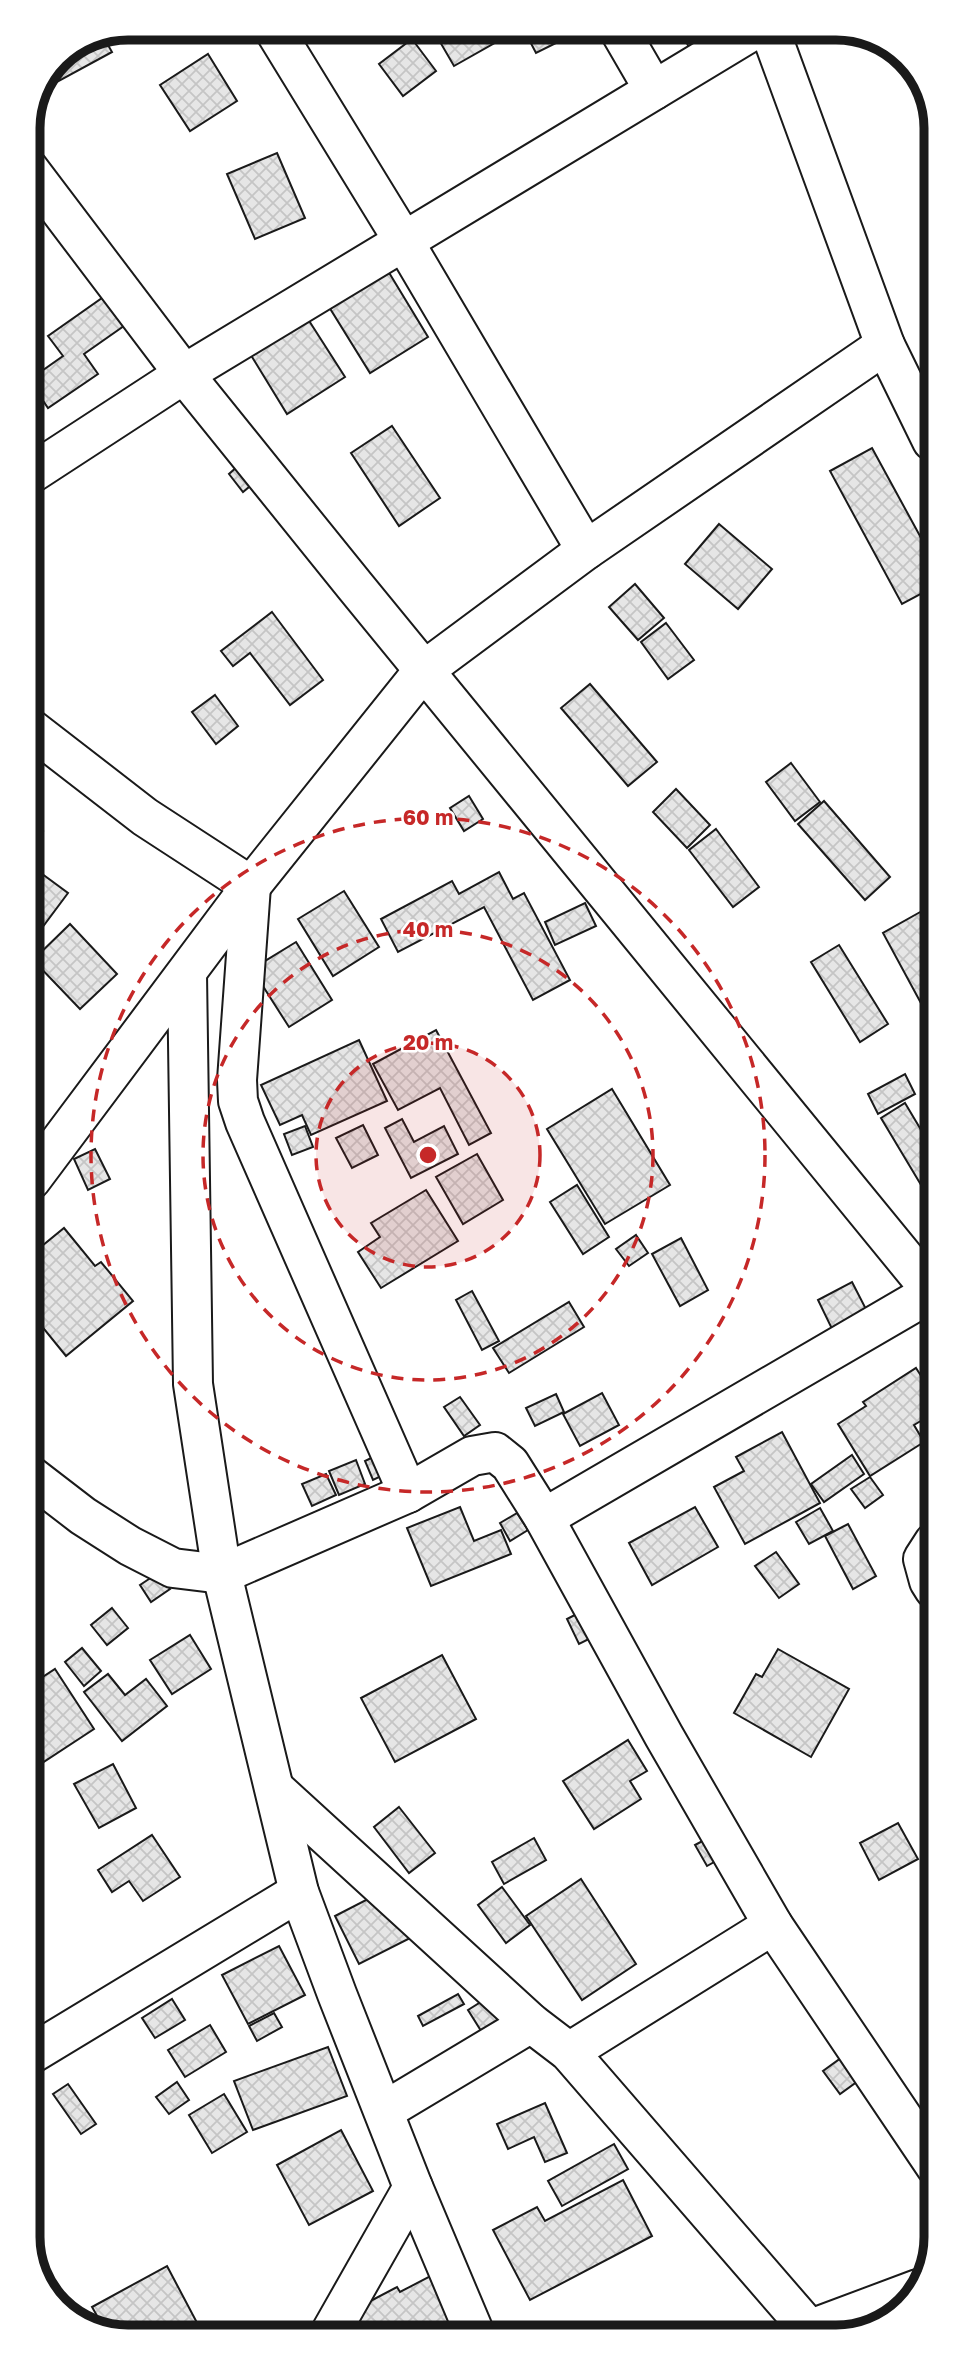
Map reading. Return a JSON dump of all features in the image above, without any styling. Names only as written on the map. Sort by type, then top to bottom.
[{"type":"street","points":[[280,40],[403,240],[586,550]]},
{"type":"street","points":[[625,40],[654,89]]},
{"type":"street","points":[[40,468],[184,374],[737,40]]},
{"type":"street","points":[[773,40],[885,345],[924,425]]},
{"type":"street","points":[[40,184],[184,374],[423,671],[924,1282]]},
{"type":"street","points":[[40,1168],[251,886],[423,671],[586,550],[885,345]]},
{"type":"street","points":[[40,736],[145,817],[251,886]]},
{"type":"street","points":[[251,886],[237,1080],[238,1101],[408,1493]]},
{"type":"street","points":[[187,974],[193,1384],[222,1574],[299,1892],[413,2187],[471,2325]]},
{"type":"street","points":[[544,1518],[924,1298]]},
{"type":"street","points":[[40,1483],[83,1516],[173,1569],[222,1574],[408,1493],[472,1456],[495,1452],[510,1464],[544,1518],[664,1736],[773,1925],[924,2149]]},
{"type":"street","points":[[275,1789],[531,2023],[569,2052],[801,2325]]},
{"type":"street","points":[[40,2049],[299,1892]]},
{"type":"street","points":[[569,2052],[773,1925]]},
{"type":"street","points":[[384,2111],[531,2023]]},
{"type":"street","points":[[335,2325],[413,2187]]},
{"type":"street","points":[[822,2325],[901,2295]]},
{"type":"building","points":[[413,40],[436,71],[403,96],[379,64]]},
{"type":"building","points":[[439,40],[497,40],[498,41],[454,66]]},
{"type":"building","points":[[529,40],[560,41],[536,53]]},
{"type":"building","points":[[685,40],[723,40],[725,43],[695,59]]},
{"type":"building","points":[[107,43],[112,52],[57,82],[56,80],[70,62],[84,52]]},
{"type":"building","points":[[208,54],[237,101],[190,131],[160,85]]},
{"type":"building","points":[[277,153],[305,218],[255,239],[227,174]]},
{"type":"building","points":[[385,266],[428,337],[370,373],[326,302]]},
{"type":"building","points":[[112,291],[131,321],[84,354],[98,374],[48,408],[40,396],[40,372],[63,356],[48,336]]},
{"type":"building","points":[[306,316],[345,377],[287,414],[249,352]]},
{"type":"building","points":[[392,426],[440,498],[399,526],[351,453]]},
{"type":"building","points":[[872,448],[924,543],[924,592],[902,604],[830,471]]},
{"type":"building","points":[[246,459],[261,477],[243,492],[229,474]]},
{"type":"building","points":[[719,524],[772,569],[738,609],[685,564]]},
{"type":"building","points":[[635,584],[664,618],[638,640],[609,607]]},
{"type":"building","points":[[272,612],[323,680],[290,705],[250,653],[233,666],[221,651]]},
{"type":"building","points":[[666,623],[694,660],[668,679],[641,642]]},
{"type":"building","points":[[590,684],[657,762],[628,786],[561,708]]},
{"type":"building","points":[[215,695],[238,726],[216,744],[192,712]]},
{"type":"building","points":[[791,763],[820,802],[795,821],[766,782]]},
{"type":"building","points":[[676,789],[710,825],[687,848],[653,812]]},
{"type":"building","points":[[469,796],[483,819],[464,831],[450,808]]},
{"type":"building","points":[[824,801],[890,877],[865,900],[798,824]]},
{"type":"building","points":[[716,829],[759,887],[733,907],[689,850]]},
{"type":"building","points":[[40,872],[68,893],[40,931]]},
{"type":"building","points":[[499,872],[513,899],[524,893],[570,980],[533,1000],[484,907],[398,952],[381,919],[452,881],[459,894]]},
{"type":"building","points":[[344,891],[379,947],[333,976],[298,919]]},
{"type":"building","points":[[585,903],[596,926],[555,945],[545,922]]},
{"type":"building","points":[[922,911],[924,915],[924,1009],[883,933]]},
{"type":"building","points":[[70,924],[117,974],[80,1009],[40,967],[40,953]]},
{"type":"building","points":[[296,942],[332,1000],[289,1027],[252,969]]},
{"type":"building","points":[[839,945],[888,1024],[860,1042],[811,962]]},
{"type":"building","points":[[436,1030],[491,1133],[469,1145],[440,1088],[398,1110],[373,1064]]},
{"type":"building","points":[[359,1040],[387,1101],[311,1135],[302,1115],[280,1125],[261,1085]]},
{"type":"building","points":[[905,1074],[915,1094],[878,1114],[868,1094]]},
{"type":"building","points":[[612,1089],[670,1185],[605,1224],[547,1129]]},
{"type":"building","points":[[905,1103],[924,1135],[924,1190],[881,1118]]},
{"type":"building","points":[[402,1119],[414,1142],[444,1126],[458,1154],[411,1178],[385,1128]]},
{"type":"building","points":[[363,1125],[378,1155],[352,1168],[336,1138]]},
{"type":"building","points":[[305,1126],[313,1147],[292,1155],[284,1134]]},
{"type":"building","points":[[95,1149],[110,1179],[88,1190],[74,1159]]},
{"type":"building","points":[[477,1154],[503,1200],[463,1224],[436,1177]]},
{"type":"building","points":[[577,1185],[609,1237],[583,1254],[550,1202]]},
{"type":"building","points":[[426,1190],[458,1241],[381,1288],[358,1252],[380,1237],[371,1223]]},
{"type":"building","points":[[64,1228],[95,1266],[101,1262],[133,1301],[66,1356],[40,1324],[40,1248]]},
{"type":"building","points":[[636,1235],[648,1253],[629,1266],[616,1249]]},
{"type":"building","points":[[681,1238],[708,1290],[680,1306],[652,1254]]},
{"type":"building","points":[[852,1282],[869,1315],[834,1333],[818,1300]]},
{"type":"building","points":[[472,1291],[499,1341],[482,1350],[456,1300]]},
{"type":"building","points":[[569,1302],[584,1327],[509,1373],[493,1348]]},
{"type":"building","points":[[916,1368],[924,1380],[924,1419],[914,1425],[924,1442],[870,1476],[838,1424],[866,1406],[863,1402]]},
{"type":"building","points":[[602,1393],[619,1425],[580,1446],[563,1414]]},
{"type":"building","points":[[556,1394],[564,1412],[535,1426],[526,1408]]},
{"type":"building","points":[[460,1397],[480,1425],[464,1436],[444,1407]]},
{"type":"building","points":[[782,1432],[820,1503],[745,1544],[714,1487],[744,1471],[736,1457]]},
{"type":"building","points":[[387,1450],[396,1469],[373,1480],[365,1461]]},
{"type":"building","points":[[852,1455],[864,1474],[824,1502],[811,1484]]},
{"type":"building","points":[[356,1460],[365,1484],[339,1495],[329,1471]]},
{"type":"building","points":[[326,1474],[336,1495],[312,1506],[302,1484]]},
{"type":"building","points":[[870,1477],[883,1495],[865,1508],[851,1489]]},
{"type":"building","points":[[460,1507],[474,1541],[501,1530],[511,1554],[431,1586],[407,1528]]},
{"type":"building","points":[[695,1507],[718,1547],[652,1585],[629,1543]]},
{"type":"building","points":[[820,1508],[833,1531],[809,1544],[796,1522]]},
{"type":"building","points":[[517,1513],[528,1530],[510,1541],[500,1523]]},
{"type":"building","points":[[848,1524],[876,1576],[853,1589],[825,1536]]},
{"type":"building","points":[[776,1552],[799,1584],[779,1598],[755,1566]]},
{"type":"building","points":[[158,1573],[170,1589],[151,1602],[140,1585]]},
{"type":"building","points":[[592,1606],[605,1631],[579,1644],[567,1619]]},
{"type":"building","points":[[112,1608],[128,1628],[107,1645],[91,1625]]},
{"type":"building","points":[[190,1635],[211,1669],[172,1694],[150,1660]]},
{"type":"building","points":[[82,1648],[101,1671],[84,1686],[65,1662]]},
{"type":"building","points":[[778,1649],[849,1689],[811,1757],[734,1713],[756,1674],[762,1677]]},
{"type":"building","points":[[442,1655],[476,1719],[395,1762],[361,1698]]},
{"type":"building","points":[[55,1669],[94,1729],[42,1763],[40,1760],[40,1679]]},
{"type":"building","points":[[108,1674],[125,1695],[146,1679],[167,1706],[122,1741],[84,1692]]},
{"type":"building","points":[[628,1740],[647,1771],[630,1781],[641,1799],[594,1829],[563,1781]]},
{"type":"building","points":[[113,1764],[136,1808],[99,1828],[74,1784]]},
{"type":"building","points":[[399,1807],[435,1853],[409,1873],[374,1827]]},
{"type":"building","points":[[898,1823],[918,1859],[879,1880],[860,1843]]},
{"type":"building","points":[[721,1831],[732,1852],[707,1866],[695,1845]]},
{"type":"building","points":[[152,1835],[180,1877],[143,1901],[129,1881],[112,1892],[98,1870]]},
{"type":"building","points":[[534,1838],[546,1860],[504,1884],[492,1862]]},
{"type":"building","points":[[581,1879],[636,1964],[582,2000],[526,1916]]},
{"type":"building","points":[[397,1884],[422,1932],[359,1964],[335,1916]]},
{"type":"building","points":[[502,1887],[530,1925],[506,1943],[478,1905]]},
{"type":"building","points":[[279,1946],[305,1995],[248,2024],[222,1975]]},
{"type":"building","points":[[458,1994],[464,2004],[423,2026],[418,2016]]},
{"type":"building","points":[[492,1995],[516,2036],[493,2050],[468,2010]]},
{"type":"building","points":[[172,1999],[185,2020],[155,2038],[142,2018]]},
{"type":"building","points":[[274,2013],[282,2027],[257,2041],[249,2026]]},
{"type":"building","points":[[210,2025],[226,2052],[185,2077],[168,2050]]},
{"type":"building","points":[[328,2047],[347,2096],[253,2130],[234,2081]]},
{"type":"building","points":[[841,2058],[858,2081],[840,2094],[823,2071]]},
{"type":"building","points":[[177,2082],[189,2100],[169,2114],[156,2097]]},
{"type":"building","points":[[68,2084],[96,2124],[81,2134],[53,2094]]},
{"type":"building","points":[[224,2094],[247,2132],[212,2153],[189,2115]]},
{"type":"building","points":[[545,2103],[567,2153],[545,2162],[534,2137],[508,2149],[497,2124]]},
{"type":"building","points":[[341,2130],[373,2191],[309,2225],[277,2165]]},
{"type":"building","points":[[614,2144],[628,2169],[562,2206],[548,2181]]},
{"type":"building","points":[[623,2180],[652,2236],[530,2300],[493,2230],[537,2207],[545,2221]]},
{"type":"building","points":[[167,2266],[198,2325],[123,2325],[99,2319],[92,2307]]},
{"type":"building","points":[[440,2271],[468,2325],[344,2325],[340,2317],[397,2287],[400,2292]]}]
